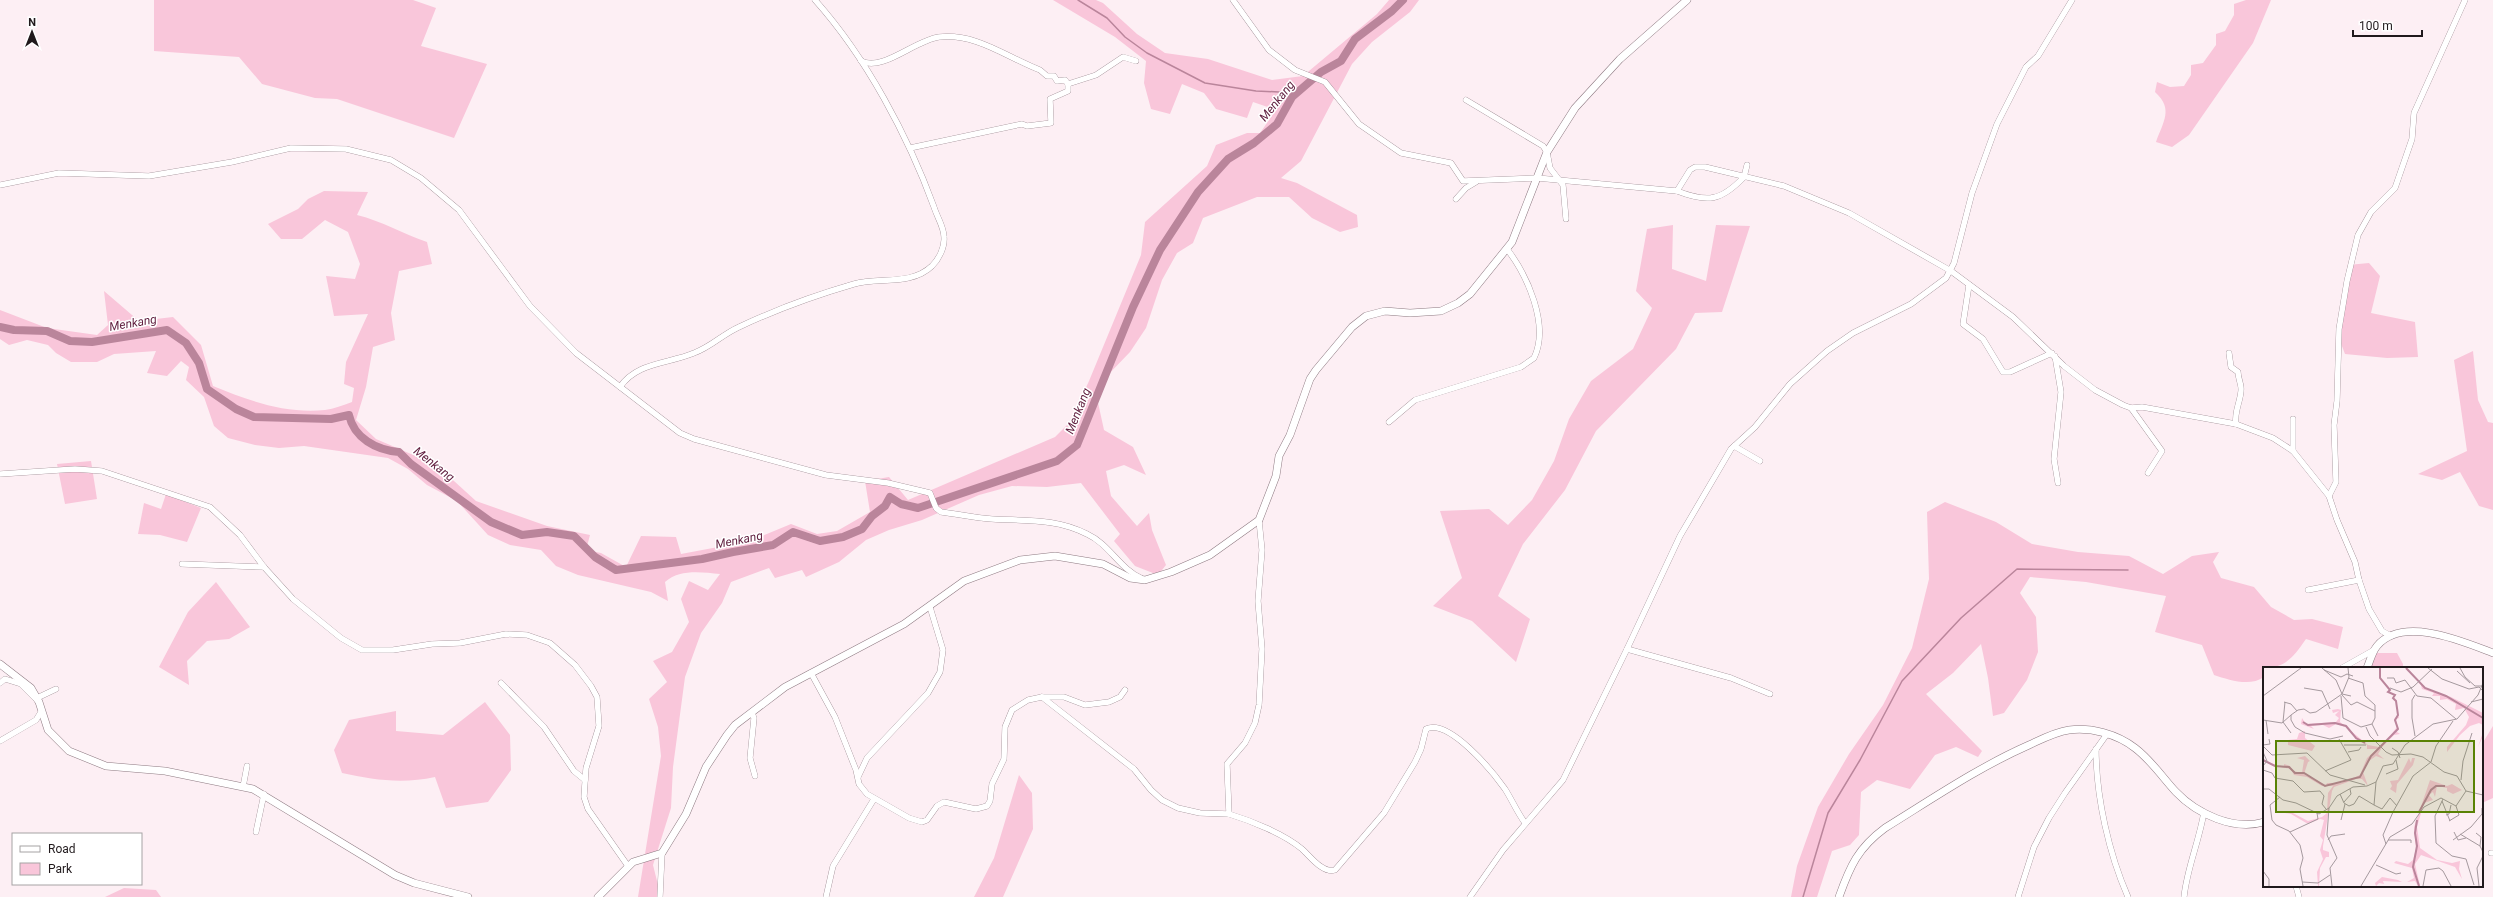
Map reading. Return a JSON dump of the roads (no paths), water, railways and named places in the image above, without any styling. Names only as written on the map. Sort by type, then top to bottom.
[{"type":"street","points":[[620,387],[633,372],[697,352],[737,328],[790,305],[857,284],[899,280],[916,276],[931,267],[943,247],[944,237],[926,183],[910,148],[861,61],[815,0]]},
{"type":"street","points":[[1233,0],[1269,50],[1295,70],[1318,79],[1334,91],[1358,124],[1388,146],[1413,156],[1451,163],[1463,181],[1476,182],[1502,178],[1537,178],[1677,191],[1698,198],[1715,198],[1724,195],[1744,177],[1747,165]]},
{"type":"street","points":[[1229,814],[1227,764],[1245,743],[1255,723],[1259,705],[1262,649],[1258,601],[1262,550],[1259,520],[1276,476],[1279,456],[1290,435],[1310,379],[1352,327],[1366,316],[1385,311],[1430,312],[1458,303],[1479,284],[1507,249],[1517,232],[1547,152],[1572,114],[1597,83],[1620,59],[1687,0]]},
{"type":"street","points":[[1470,897],[1492,863],[1563,780],[1690,516],[1734,446],[1755,427],[1790,384],[1827,350],[1853,333],[1924,296],[1941,283],[1951,271],[1974,185],[1997,124],[2026,67],[2038,56],[2072,0]]},
{"type":"street","points":[[2329,496],[2336,482],[2334,424],[2337,401],[2340,329],[2347,281],[2358,235],[2371,212],[2395,188],[2412,139],[2414,113],[2465,0]]},
{"type":"street","points":[[861,61],[875,64],[928,39],[964,38],[979,42],[1040,70],[1047,76],[1054,76],[1057,81],[1065,80],[1068,84],[1068,91],[1050,99],[1051,123],[1027,126],[1022,124],[910,148]]},
{"type":"street","points":[[1068,84],[1101,72],[1123,57],[1136,61]]},
{"type":"street","points":[[1466,100],[1537,142],[1547,152],[1550,168],[1561,181],[1566,219]]},
{"type":"street","points":[[0,185],[59,173],[149,176],[232,162],[291,148],[346,149],[397,162],[421,178],[452,204],[476,232],[530,306],[576,353],[680,433],[694,439],[826,475],[888,483],[930,493],[936,508],[941,512],[988,519],[1046,520],[1074,528],[1095,538],[1132,573],[1145,580]]},
{"type":"street","points":[[1677,191],[1688,173],[1695,167],[1718,169],[1744,177],[1784,186],[1818,199],[1862,221],[1951,271],[2013,317],[2053,355],[2095,390],[2131,408],[2162,451],[2148,473]]},
{"type":"street","points":[[1456,199],[1466,188],[1476,182]]},
{"type":"street","points":[[1389,422],[1415,400],[1521,367],[1532,360],[1537,350],[1538,335],[1536,305],[1523,276],[1507,249]]},
{"type":"street","points":[[1969,284],[1963,324],[1983,339],[2003,372],[2010,372],[2053,355]]},
{"type":"street","points":[[2229,352],[2231,367],[2238,372],[2238,379],[2242,390],[2235,416],[2236,424]]},
{"type":"street","points":[[2053,355],[2061,392],[2054,459],[2058,484]]},
{"type":"street","points":[[2131,408],[2142,407],[2236,424],[2273,438],[2293,451],[2329,496],[2337,520],[2355,562],[2359,580],[2369,609],[2382,631],[2391,636]]},
{"type":"street","points":[[2293,419],[2293,451]]},
{"type":"street","points":[[1734,446],[1760,461]]},
{"type":"street","points":[[0,474],[88,469],[114,474],[176,494],[213,508],[240,535],[264,567],[298,604],[341,638],[362,650],[393,650],[514,634],[538,638],[558,648],[584,675],[597,698],[599,726],[585,780],[584,797],[588,809],[610,837],[628,866]]},
{"type":"street","points":[[660,897],[662,853],[686,814],[706,767],[727,735],[784,686],[904,624],[930,607],[964,581],[997,567],[1036,558],[1056,556],[1087,560],[1103,564],[1130,578],[1145,580],[1161,576],[1210,555],[1259,520]]},
{"type":"street","points":[[182,564],[264,567]]},
{"type":"street","points":[[2308,590],[2359,580]]},
{"type":"street","points":[[858,777],[867,758],[928,693],[940,672],[943,650],[930,607]]},
{"type":"street","points":[[2382,631],[2382,641]]},
{"type":"street","points":[[2344,667],[2374,650],[2382,641],[2391,636],[2418,633],[2442,634],[2493,653]]},
{"type":"street","points":[[1627,649],[1731,678],[1770,694]]},
{"type":"street","points":[[2367,667],[2374,650]]},
{"type":"street","points":[[0,664],[25,683],[37,698],[54,738],[69,751],[81,757],[106,766],[165,771],[243,787],[264,794],[395,875],[414,883],[468,897]]},
{"type":"street","points":[[811,673],[835,717],[861,787],[874,799],[909,818],[922,822],[927,820],[937,806],[944,802],[961,807],[984,808],[989,804],[992,784],[1004,758],[1003,741],[1008,714],[1014,708],[1028,700],[1042,696],[1064,696],[1089,705],[1110,702],[1120,697],[1125,690]]},
{"type":"street","points":[[0,683],[5,679],[14,680],[37,700],[37,698],[56,689]]},
{"type":"street","points":[[501,683],[544,727],[574,771],[585,780]]},
{"type":"street","points":[[1042,696],[1134,769],[1151,790],[1162,800],[1178,808],[1200,813],[1229,814],[1280,835],[1301,848],[1325,870],[1335,870],[1384,813],[1415,762],[1421,749],[1426,729],[1433,727],[1450,732],[1466,745],[1498,780],[1525,823]]},
{"type":"street","points":[[0,741],[36,720],[42,712]]},
{"type":"street","points":[[752,712],[754,718],[750,763],[755,776]]},
{"type":"street","points":[[1839,897],[1853,862],[1865,845],[1886,828],[1995,761],[2053,734],[2075,730],[2107,734],[2136,748],[2179,795],[2204,812],[2235,824],[2263,822]]},
{"type":"street","points":[[2018,897],[2037,842],[2058,803],[2107,734]]},
{"type":"street","points":[[2096,750],[2108,837],[2118,875],[2128,897]]},
{"type":"street","points":[[243,787],[247,766]]},
{"type":"street","points":[[256,832],[264,794]]},
{"type":"street","points":[[826,897],[833,866],[874,799]]},
{"type":"street","points":[[2184,897],[2186,874],[2195,852],[2204,812]]},
{"type":"street","points":[[598,897],[628,866],[642,857],[662,853]]},
{"type":"street","points":[[2296,887],[2299,897]]},
{"type":"waterway","points":[[1078,0],[1107,18],[1125,37],[1147,53],[1205,83],[1256,91],[1279,92],[1292,97]]},
{"type":"waterway","name":"Menkang","points":[[0,327],[14,330],[47,331],[70,341],[92,342],[167,330],[186,343],[199,363],[207,389],[236,409],[254,417],[331,419],[349,415],[356,430],[367,441],[382,449],[399,452],[411,464],[491,522],[522,535],[547,532],[574,536],[595,557],[616,570],[702,559],[773,545],[793,532],[820,541],[843,537],[862,529],[872,516],[885,506],[890,497],[901,504],[918,508],[1057,461],[1077,445],[1133,307],[1160,250],[1198,192],[1228,159],[1254,143],[1277,124],[1292,97],[1321,72],[1341,61],[1355,39],[1392,11],[1403,0]]},
{"type":"waterway","points":[[1803,897],[1828,813],[1860,760],[1902,681],[1961,618],[2017,569],[2128,570]]}]
